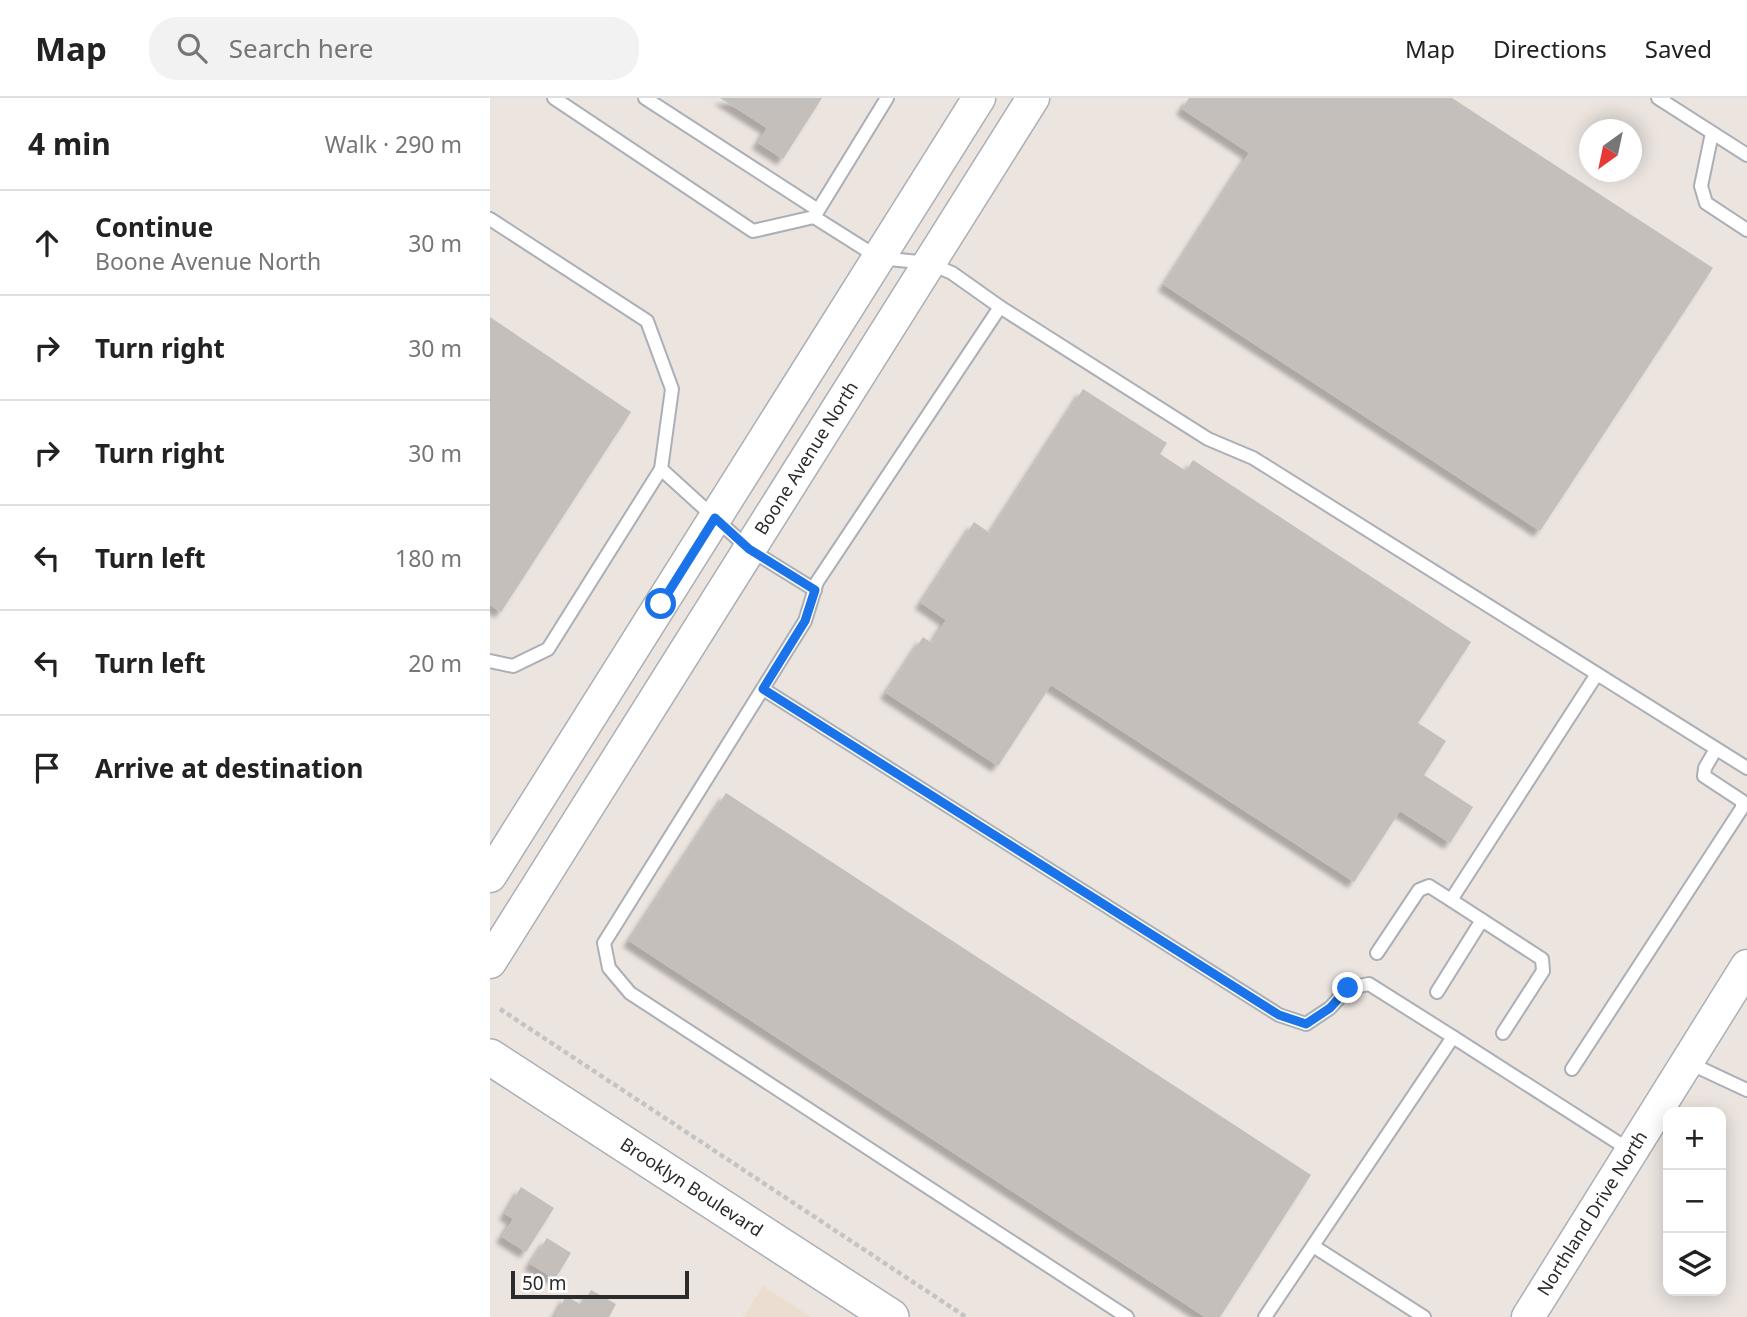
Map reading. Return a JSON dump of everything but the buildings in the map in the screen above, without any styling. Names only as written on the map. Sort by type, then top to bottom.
[{"type":"main road","name":"Brooklyn Boulevard","points":[[490,1057],[891,1317]]},
{"type":"street","points":[[490,876],[979,98]]},
{"type":"street","name":"Boone Avenue North","points":[[490,962],[1033,98]]},
{"type":"street","name":"Northland Drive North","points":[[1528,1317],[1687,1062],[1739,985]]},
{"type":"lane","points":[[554,98],[753,231],[816,213],[887,98]]},
{"type":"lane","points":[[645,98],[879,258],[929,263],[952,274],[1208,439],[1253,458],[1747,768]]},
{"type":"lane","points":[[1658,98],[1747,155]]},
{"type":"lane","points":[[1712,132],[1701,186],[1706,203],[1747,230]]},
{"type":"lane","points":[[490,219],[648,321],[672,389],[661,469],[548,649],[513,666],[490,661]]},
{"type":"lane","points":[[1000,307],[815,590],[805,621],[604,943],[609,968],[629,993],[1127,1317]]},
{"type":"lane","points":[[661,469],[749,549],[815,590]]},
{"type":"lane","points":[[1451,900],[1597,674]]},
{"type":"lane","points":[[763,689],[1279,1015],[1306,1024],[1330,1008],[1348,988],[1369,985],[1631,1151]]},
{"type":"lane","points":[[1572,1069],[1742,808],[1742,801],[1704,776],[1705,768],[1716,749]]},
{"type":"lane","points":[[1377,953],[1419,890],[1429,886],[1542,959],[1544,971],[1503,1033]]},
{"type":"lane","points":[[1437,992],[1482,920]]},
{"type":"lane","points":[[1265,1317],[1453,1037]]},
{"type":"lane","points":[[1687,1062],[1747,1090]]},
{"type":"lane","points":[[1313,1246],[1424,1317]]},
{"type":"path","points":[[500,1009],[966,1317]]},
{"type":"shaded area","points":[[763,1286],[811,1317],[743,1317]]},
{"type":"route","points":[[661,604],[715,518],[749,549],[815,590],[805,621],[763,689],[1279,1015],[1306,1024],[1330,1008],[1348,988]]}]
